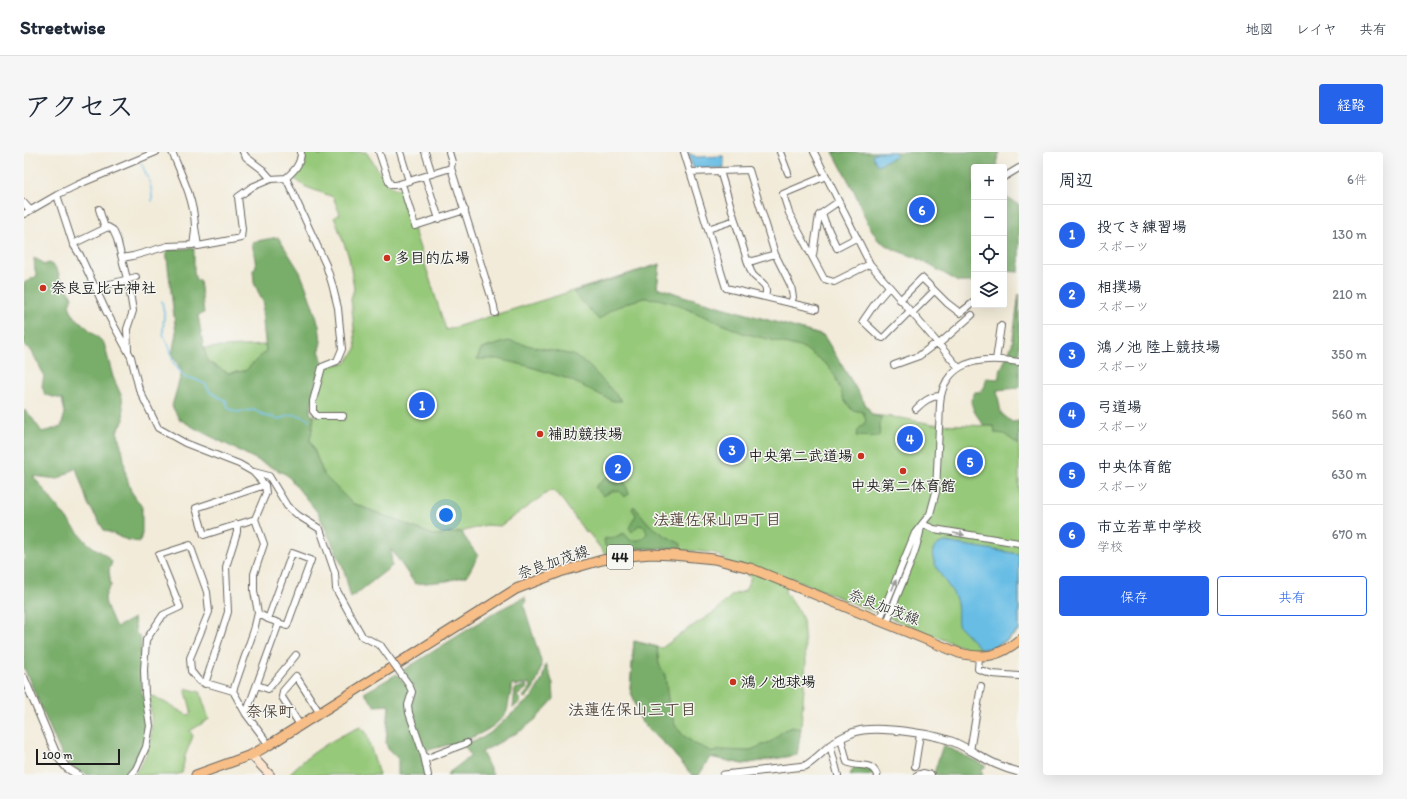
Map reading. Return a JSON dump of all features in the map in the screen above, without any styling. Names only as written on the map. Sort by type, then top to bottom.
[{"type":"main road","name":"奈良加茂線","points":[[196,775],[251,755],[269,745],[516,589],[560,572],[611,558],[651,554],[714,559],[750,568],[959,652],[987,656],[999,653],[1012,646],[1019,640]]},
{"type":"main road","points":[[251,755],[270,775]]},
{"type":"street","points":[[24,214],[57,195],[156,152]]},
{"type":"street","points":[[172,152],[186,186],[192,206],[198,246],[240,238],[242,229],[238,197],[252,187],[271,179],[286,178],[295,170],[299,162],[301,152]]},
{"type":"street","points":[[243,152],[246,157],[263,170],[271,179]]},
{"type":"street","points":[[379,152],[388,182],[391,185],[402,184],[451,168]]},
{"type":"street","points":[[400,152],[409,181]]},
{"type":"street","points":[[425,152],[432,174]]},
{"type":"street","points":[[449,152],[452,162],[451,168],[465,210],[495,313]]},
{"type":"street","points":[[684,152],[726,288],[816,309]]},
{"type":"street","points":[[780,152],[788,173]]},
{"type":"street","points":[[817,153],[838,202],[870,264],[959,368]]},
{"type":"street","points":[[1007,176],[1019,168]]},
{"type":"street","points":[[690,172],[749,170],[774,254],[791,286],[793,297],[792,303]]},
{"type":"street","points":[[720,171],[747,260],[752,274],[762,281],[765,286],[767,291],[765,297]]},
{"type":"street","points":[[425,176],[439,219]]},
{"type":"street","points":[[826,176],[783,194],[790,213],[824,279],[834,282],[870,264]]},
{"type":"street","points":[[286,178],[326,265],[338,308],[342,349],[337,360],[322,366],[313,400],[313,411],[318,416],[343,416]]},
{"type":"street","points":[[402,184],[415,226],[465,210]]},
{"type":"street","points":[[57,195],[73,244],[80,255],[95,288],[131,357],[139,389],[158,428],[184,443],[239,464],[253,472],[268,476],[287,506],[298,516],[320,529],[335,573],[336,589],[362,636],[381,646],[409,685],[412,692],[408,705],[409,713],[425,759],[428,775]]},
{"type":"street","points":[[812,255],[819,215],[838,202]]},
{"type":"street","points":[[24,203],[30,210]]},
{"type":"street","points":[[99,209],[105,228]]},
{"type":"street","points":[[822,213],[837,248],[856,238]]},
{"type":"street","points":[[708,229],[735,220]]},
{"type":"street","points":[[73,244],[105,228],[108,227],[113,230],[122,258],[133,311],[127,329],[128,352]]},
{"type":"street","points":[[122,258],[168,246],[193,244],[195,227]]},
{"type":"street","points":[[747,260],[753,261],[774,254]]},
{"type":"street","points":[[95,288],[136,276]]},
{"type":"street","points":[[900,300],[922,278],[934,291],[960,313],[971,304]]},
{"type":"street","points":[[889,287],[876,302],[863,321],[883,338],[934,291]]},
{"type":"street","points":[[894,365],[919,356],[932,346],[939,344],[972,315]]},
{"type":"street","points":[[996,360],[1001,326]]},
{"type":"street","points":[[883,622],[913,554],[920,535],[922,524],[930,514],[936,492],[941,396],[947,382],[959,368],[980,360],[1019,362]]},
{"type":"street","points":[[916,409],[927,399],[941,396]]},
{"type":"street","points":[[253,472],[264,485],[266,493],[254,518],[204,534],[196,508],[264,485]]},
{"type":"street","points":[[232,691],[254,630],[258,613],[254,591],[254,574],[264,544],[254,518]]},
{"type":"street","points":[[205,684],[228,612],[226,568],[237,532],[237,524]]},
{"type":"street","points":[[922,524],[934,529],[1019,543]]},
{"type":"street","points":[[131,775],[136,769],[146,747],[150,732],[145,694],[144,670],[146,640],[162,615],[180,607],[160,554],[190,545],[208,592],[209,612],[190,658],[190,670],[199,681],[232,691],[246,714],[269,745]]},
{"type":"street","points":[[258,613],[268,619],[287,626],[311,560],[292,553],[268,619]]},
{"type":"street","points":[[246,714],[279,623]]},
{"type":"street","points":[[257,685],[268,689],[296,655]]},
{"type":"street","points":[[979,656],[978,669],[984,672],[1019,676]]},
{"type":"street","points":[[300,725],[282,697],[284,691],[296,676],[320,712]]},
{"type":"street","points":[[24,678],[57,756],[67,768],[78,775]]},
{"type":"street","points":[[970,751],[981,686]]},
{"type":"street","points":[[724,775],[805,766],[812,762],[830,745],[841,738],[857,732],[875,729],[892,730],[947,739],[1006,769],[1019,772]]},
{"type":"street","points":[[915,766],[920,734]]},
{"type":"street","points":[[841,738],[847,762],[851,764],[871,766],[876,770],[877,775]]},
{"type":"street","points":[[425,759],[467,742]]},
{"type":"street","points":[[830,745],[838,775]]},
{"type":"street","points":[[917,775],[923,772],[931,775]]},
{"type":"green space","points":[[303,152],[316,152],[319,155],[343,152],[366,152],[387,183],[394,188],[401,189],[446,330],[660,264],[657,287],[683,296],[824,336],[872,415],[901,418],[932,424],[994,426],[1019,430],[1019,631],[999,645],[986,649],[971,649],[962,647],[789,577],[785,592],[799,611],[803,620],[806,662],[801,727],[797,755],[743,764],[710,757],[699,775],[692,775],[667,746],[642,723],[630,689],[634,641],[662,648],[689,628],[716,611],[732,595],[745,591],[751,578],[715,553],[638,549],[605,554],[588,532],[586,533],[558,494],[551,490],[500,526],[486,525],[461,532],[433,535],[352,503],[324,475],[310,440],[317,397],[327,366],[346,363],[356,349],[351,299],[354,289],[349,257],[334,217],[340,214],[333,197],[306,187],[292,177],[300,166]]},
{"type":"green space","points":[[833,152],[999,152],[998,164],[971,164],[971,282],[959,282],[917,258],[895,250],[878,240],[867,222],[855,193]]},
{"type":"green space","points":[[1007,198],[1019,205],[1019,272],[1007,271]]},
{"type":"green space","points":[[278,237],[300,272],[319,325],[321,342],[319,350],[323,363],[320,367],[310,412],[314,418],[310,440],[324,475],[352,503],[433,535],[461,532],[478,556],[467,576],[447,581],[415,584],[391,549],[392,566],[351,598],[343,567],[318,513],[287,475],[179,419],[172,406],[182,371],[172,355],[176,333],[166,250],[194,248],[194,272],[196,281],[200,280],[204,313],[198,315],[204,350],[208,362],[228,373],[245,371],[266,351],[262,311],[264,304],[254,283],[253,270],[256,266],[252,242]]},
{"type":"green space","points":[[34,258],[42,262],[43,265],[49,263],[55,267],[59,274],[58,277],[64,283],[72,297],[69,305],[73,315],[104,343],[113,377],[122,397],[124,420],[117,431],[123,453],[126,475],[131,491],[142,507],[142,533],[140,542],[127,540],[104,530],[88,504],[76,468],[58,479],[33,476],[84,539],[112,562],[109,570],[111,586],[105,598],[107,608],[117,627],[134,618],[136,633],[141,638],[141,688],[148,718],[147,740],[134,768],[127,774],[89,775],[77,771],[64,760],[24,668],[24,410],[30,415],[42,432],[61,427],[65,413],[62,399],[45,395],[42,386],[44,375],[31,350],[24,345],[24,283],[37,276]]},
{"type":"green space","points":[[660,264],[657,287],[683,296],[824,336],[872,415],[881,417],[879,437],[856,436],[858,430],[866,421],[863,412],[852,410],[844,400],[835,376],[827,365],[804,348],[743,333],[673,303],[658,299],[644,298],[630,302],[610,310],[599,320],[573,292]]},
{"type":"green space","points":[[1019,294],[1019,388],[997,390],[1001,413],[1012,422],[1019,421],[1019,445],[1004,434],[995,433],[994,426],[984,426],[972,406],[972,402],[975,392],[981,392],[985,386],[986,378],[998,379],[1012,345]]},
{"type":"green space","points":[[508,341],[573,355],[588,365],[622,401],[613,401],[568,379],[528,366],[498,359],[477,359],[481,349]]},
{"type":"green space","points":[[265,345],[266,351],[245,371],[228,373],[208,362],[204,348]]},
{"type":"green space","points":[[608,476],[610,477],[610,482],[618,484],[621,480],[625,483],[629,494],[624,497],[619,491],[613,491],[603,496],[595,487]]},
{"type":"green space","points":[[634,506],[649,524],[664,535],[681,544],[681,548],[640,548],[614,551],[605,546],[604,539],[615,537],[624,533],[630,540],[640,540],[647,534],[645,527],[639,525],[632,532],[629,528],[636,515],[632,509]]},
{"type":"green space","points":[[525,597],[526,602],[524,606],[541,661],[539,676],[532,690],[525,698],[523,697],[531,687],[530,683],[515,686],[514,684],[511,685],[507,712],[490,728],[480,734],[458,742],[425,751],[412,715],[411,707],[415,691],[402,671],[499,610]]},
{"type":"green space","points":[[634,641],[657,647],[659,664],[665,675],[669,706],[675,725],[683,735],[695,744],[713,752],[721,750],[748,751],[772,741],[784,730],[792,727],[801,729],[797,755],[743,764],[710,757],[699,775],[692,775],[667,746],[642,723],[630,689]]},
{"type":"green space","points":[[546,663],[553,684],[554,699],[536,719],[522,730],[482,752],[493,775],[448,775],[447,774],[471,756],[463,744],[482,738],[490,733],[532,697],[542,680]]},
{"type":"green space","points":[[397,674],[410,690],[407,702],[426,775],[398,775],[398,759],[388,749],[386,743],[389,705],[375,706],[364,693]]},
{"type":"green space","points":[[527,685],[527,688],[517,696],[521,701],[513,708],[515,689]]},
{"type":"green space","points":[[185,688],[200,692],[209,719],[190,731],[193,736],[185,756],[182,773],[174,775],[134,775],[145,757],[150,738],[151,709],[149,698],[152,696],[187,715],[191,714]]},
{"type":"green space","points":[[360,727],[366,732],[379,775],[294,775],[290,773],[323,747]]},
{"type":"green space","points":[[943,745],[986,766],[981,770],[983,775],[937,775],[934,773]]},
{"type":"green space","points":[[854,766],[870,769],[873,775],[850,775]]},
{"type":"water","points":[[878,152],[895,152],[897,156],[877,165],[872,155]]},
{"type":"water","points":[[688,153],[697,157],[723,156],[724,168],[693,168]]},
{"type":"water","points":[[945,542],[1019,554],[1019,630],[1002,643],[981,649],[958,625],[956,600],[952,591],[941,576],[933,559],[933,552],[936,546]]},
{"type":"waterway","points":[[141,163],[151,186],[152,201]]},
{"type":"waterway","points":[[162,301],[164,313],[163,334],[170,348],[173,362],[185,378],[194,379],[205,384],[210,392],[226,401],[228,408],[237,412],[254,410],[266,416],[280,419],[295,415],[302,416],[309,420]]},
{"type":"place","name":"市立若草中学校","points":[[922,210]]},
{"type":"place","name":"多目的広場","points":[[387,258]]},
{"type":"place","name":"奈良豆比古神社","points":[[43,288]]},
{"type":"place","name":"投てき練習場","points":[[422,405]]},
{"type":"place","name":"補助競技場","points":[[540,434]]},
{"type":"place","name":"弓道場","points":[[910,439]]},
{"type":"place","name":"鴻ノ池 陸上競技場","points":[[732,450]]},
{"type":"place","name":"中央第二武道場","points":[[861,456]]},
{"type":"place","name":"中央体育館","points":[[970,462]]},
{"type":"place","name":"相撲場","points":[[618,468]]},
{"type":"place","name":"中央第二体育館","points":[[903,471]]},
{"type":"place","name":"鴻ノ池球場","points":[[733,682]]},
{"type":"district","name":"法蓮佐保山四丁目","points":[[717,519]]},
{"type":"district","name":"法蓮佐保山三丁目","points":[[632,709]]},
{"type":"district","name":"奈保町","points":[[270,711]]}]
